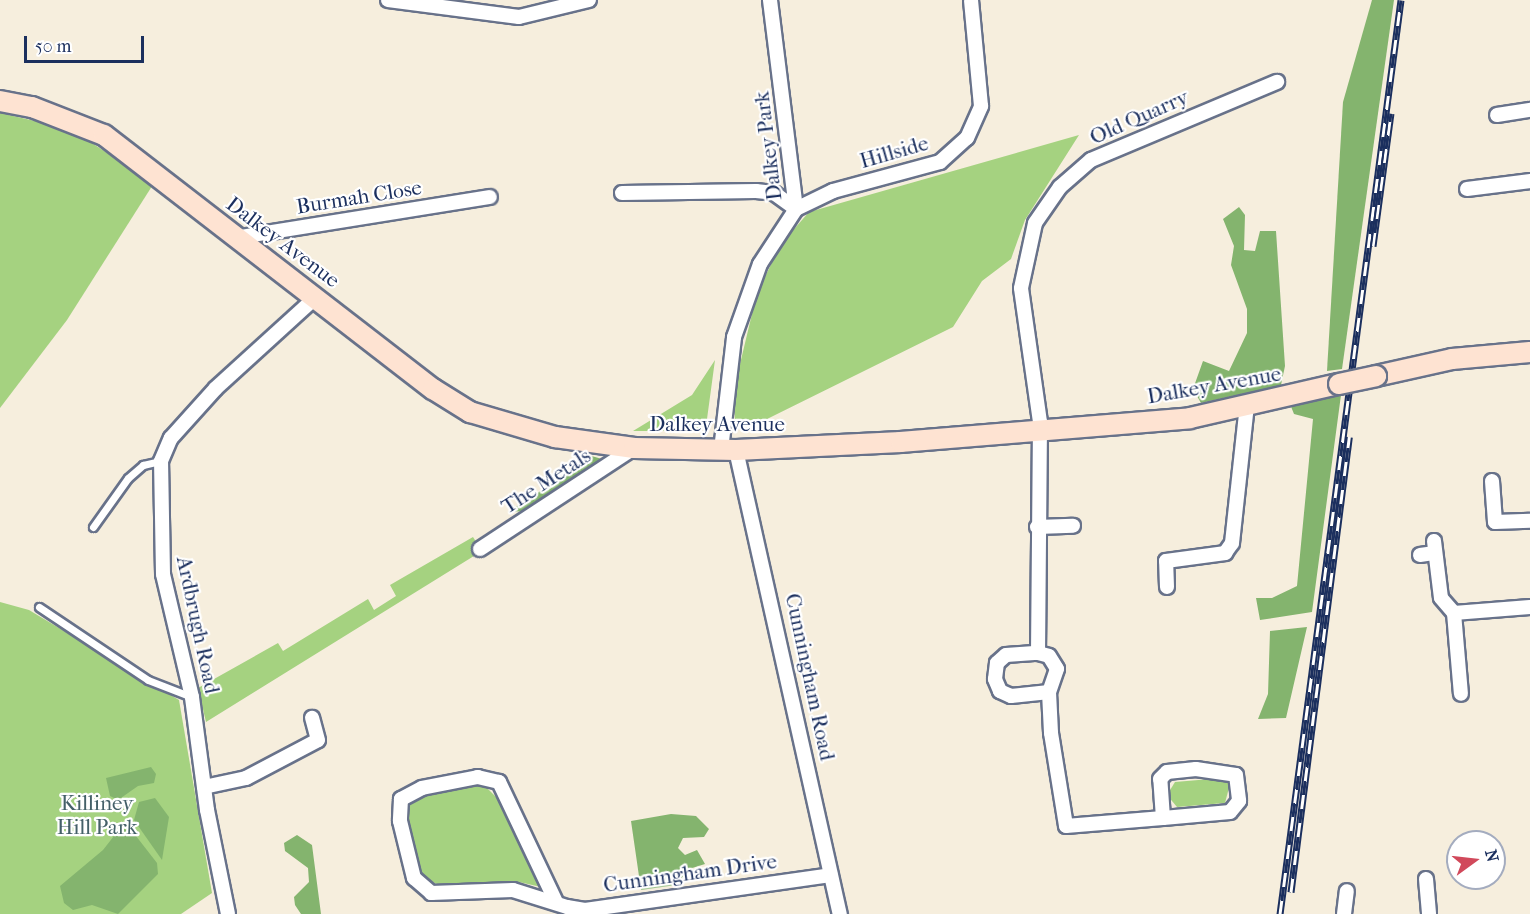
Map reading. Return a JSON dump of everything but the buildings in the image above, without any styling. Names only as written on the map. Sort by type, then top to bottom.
[{"type":"street","points":[[388,0],[474,6],[519,17],[589,0]]},
{"type":"street","name":"Dalkey Park","points":[[729,450],[734,337],[760,264],[796,209],[770,0]]},
{"type":"street","name":"Hillside","points":[[796,209],[833,191],[932,166],[967,138],[982,94],[971,0]]},
{"type":"street","name":"Old Quarry","points":[[1038,653],[1038,430],[1021,288],[1035,223],[1060,187],[1091,160],[1278,82]]},
{"type":"street","name":"Dalkey Avenue","points":[[0,101],[32,107],[104,135],[146,163],[234,238],[462,409],[555,437],[634,448],[729,450],[1190,418],[1432,362],[1530,352]]},
{"type":"street","points":[[1497,115],[1530,110]]},
{"type":"street","points":[[1467,189],[1530,181]]},
{"type":"street","points":[[622,193],[756,190],[774,194],[796,209]]},
{"type":"street","name":"Burmah Close","points":[[234,238],[490,197]]},
{"type":"street","name":"Ardbrugh Road","points":[[228,914],[204,787],[192,698],[163,574],[161,461],[171,438],[216,388],[315,298]]},
{"type":"street","points":[[1167,587],[1166,561],[1225,553],[1232,543],[1247,406]]},
{"type":"street","name":"The Metals","points":[[480,549],[634,448]]},
{"type":"street","name":"Cunningham Road","points":[[729,450],[840,914]]},
{"type":"street","points":[[1492,480],[1495,522],[1530,521]]},
{"type":"street","points":[[1037,527],[1073,526]]},
{"type":"street","points":[[1420,555],[1435,547],[1441,598],[1454,613],[1461,694]]},
{"type":"street","points":[[1454,613],[1530,607]]},
{"type":"street","points":[[1049,692],[1011,696],[1000,691],[995,679],[1006,655],[1038,653],[1049,656],[1057,669],[1049,692],[1066,826],[1163,818],[1230,812],[1242,797],[1240,781],[1225,770],[1167,772],[1160,779],[1163,818]]},
{"type":"street","points":[[204,787],[246,778],[318,740],[312,718]]},
{"type":"street","name":"Cunningham Drive","points":[[556,902],[499,782],[478,777],[422,788],[401,799],[400,821],[414,878],[425,891],[513,890],[556,902],[585,910],[631,909],[831,874]]},
{"type":"street","points":[[1426,879],[1429,914]]},
{"type":"street","points":[[1344,914],[1347,891]]},
{"type":"lane","points":[[93,527],[128,478],[143,465],[161,461]]},
{"type":"lane","points":[[39,606],[148,680],[192,698]]},
{"type":"green space","points":[[1372,0],[1394,0],[1342,369],[1327,371],[1343,102]]},
{"type":"green space","points":[[0,113],[70,129],[154,183],[67,320],[0,408]]},
{"type":"green space","points":[[1079,135],[1025,220],[1011,259],[982,281],[953,327],[761,422],[735,427],[734,389],[757,293],[781,244],[809,212]]},
{"type":"green space","points":[[1239,207],[1245,215],[1244,250],[1255,251],[1260,231],[1276,231],[1285,366],[1281,385],[1201,403],[1193,389],[1203,361],[1229,371],[1247,333],[1247,309],[1231,265],[1234,246],[1223,219]]},
{"type":"green space","points":[[715,360],[707,419],[700,431],[633,431],[692,395]]},
{"type":"green space","points":[[1341,395],[1312,612],[1260,620],[1256,598],[1272,598],[1297,586],[1313,419],[1294,414],[1290,404]]},
{"type":"green space","points":[[588,455],[602,459],[601,466],[526,511],[508,512],[587,461]]},
{"type":"green space","points":[[473,537],[482,551],[206,722],[198,688],[278,643],[283,651],[368,599],[374,610],[396,596],[390,585]]},
{"type":"green space","name":"Killiney Hill Park","points":[[0,602],[29,610],[179,700],[212,893],[181,914],[0,914]]},
{"type":"green space","points":[[1307,627],[1286,718],[1258,719],[1268,694],[1270,631]]},
{"type":"green space","points":[[151,767],[156,774],[154,783],[138,786],[118,800],[110,796],[106,778]]},
{"type":"green space","points":[[1222,778],[1230,784],[1225,803],[1177,807],[1167,795],[1175,782]]},
{"type":"green space","points":[[483,784],[503,804],[541,887],[519,882],[439,885],[422,877],[404,812],[409,799]]},
{"type":"green space","points":[[155,798],[169,817],[162,860],[134,820],[139,802]]},
{"type":"green space","points":[[671,814],[696,816],[709,829],[704,837],[683,838],[678,848],[685,855],[697,850],[705,864],[689,869],[676,885],[641,890],[631,821]]},
{"type":"green space","points":[[121,827],[136,836],[157,863],[158,874],[118,914],[92,905],[73,910],[64,903],[60,886],[103,850]]},
{"type":"green space","points":[[297,835],[312,845],[321,914],[301,914],[295,905],[294,897],[309,882],[308,868],[285,851],[284,843]]},
{"type":"railway","points":[[1280,914],[1401,0]]},
{"type":"railway","points":[[1373,246],[1391,113]]},
{"type":"railway","points":[[1291,892],[1349,437]]}]
